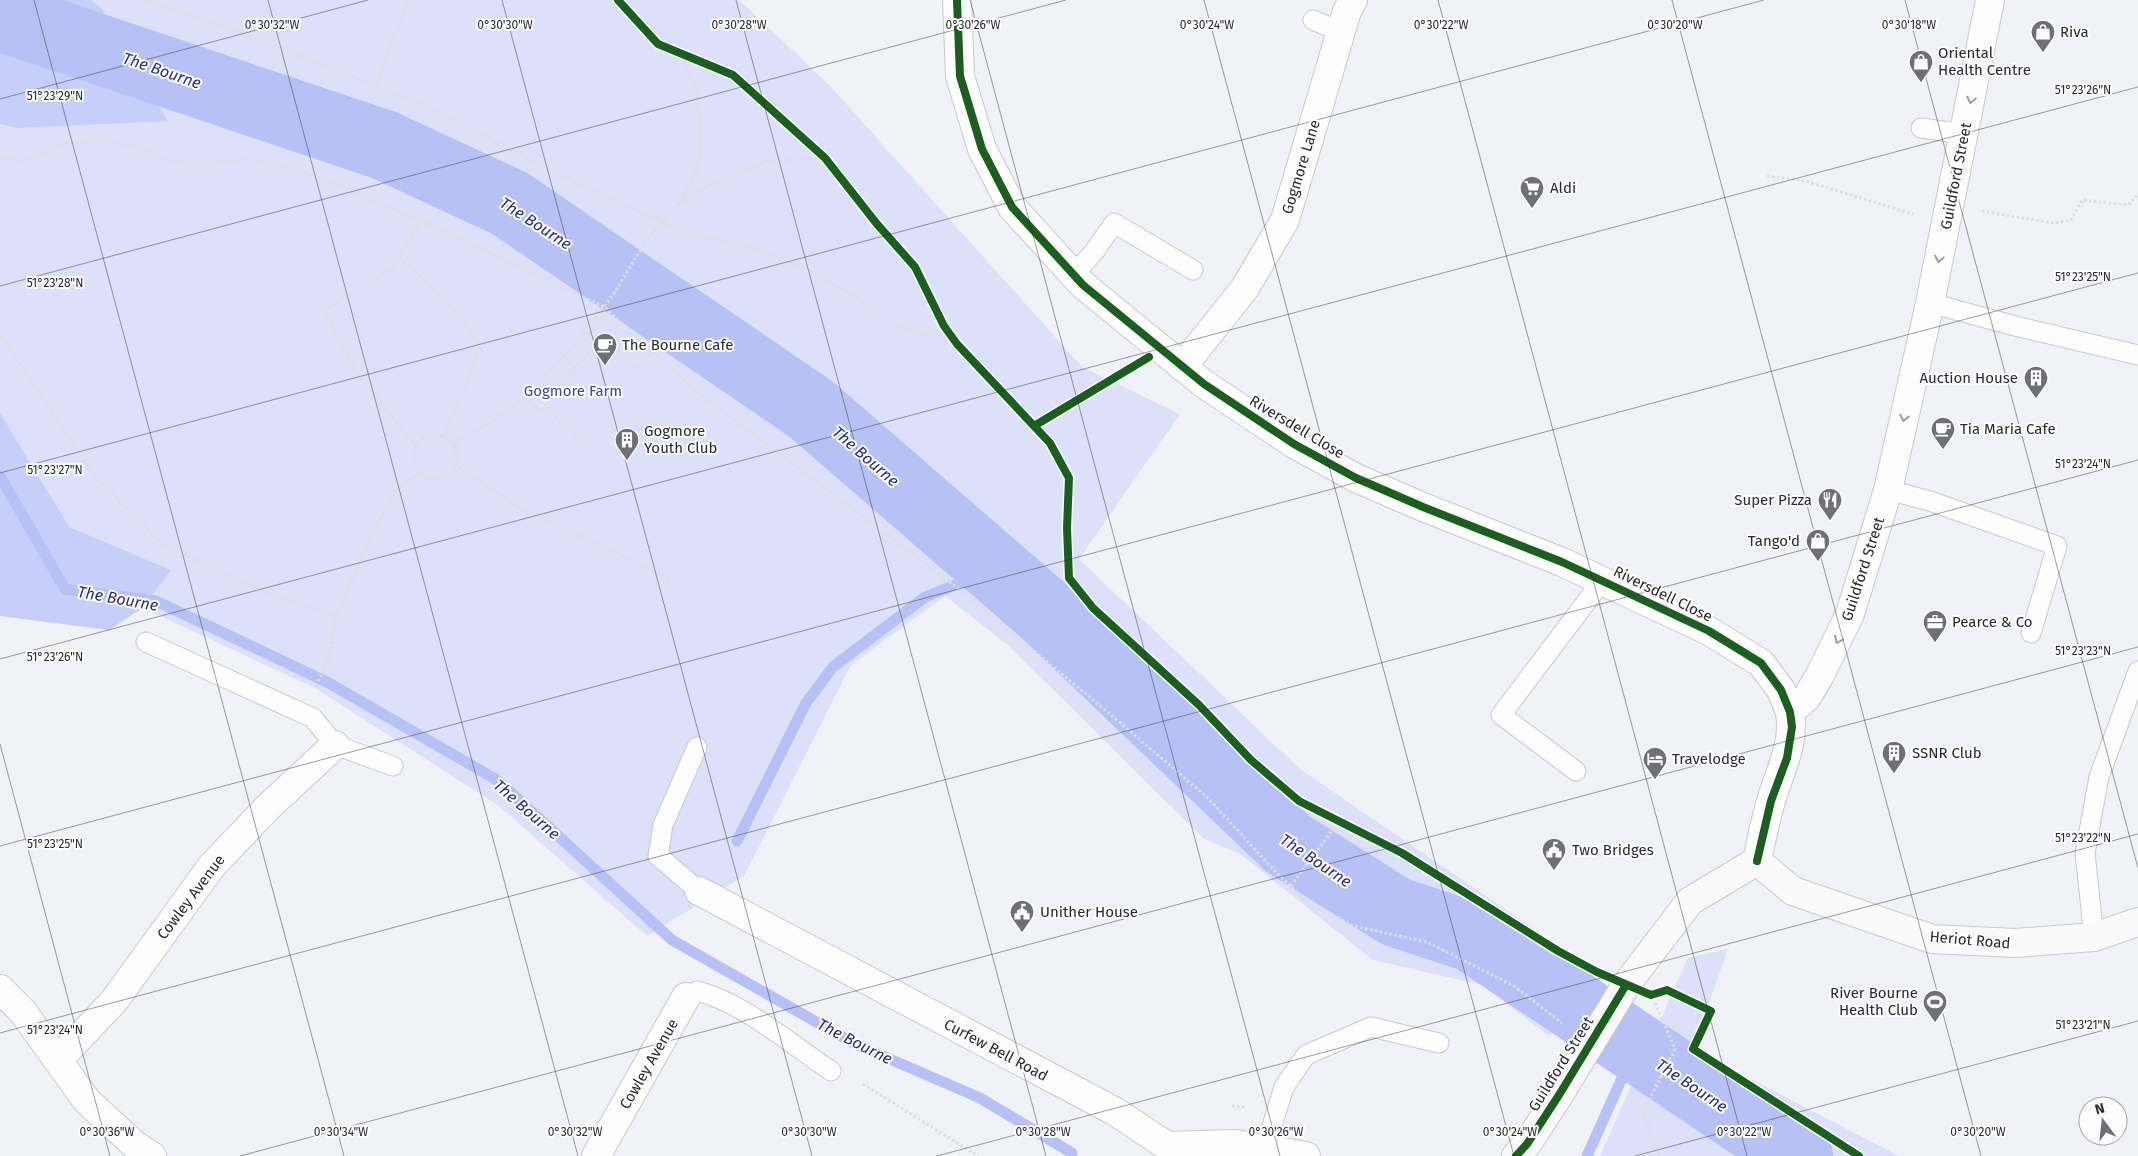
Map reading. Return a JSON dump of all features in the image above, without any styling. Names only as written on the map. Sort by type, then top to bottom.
[{"type":"main road","name":"Heriot Road","points":[[1757,861],[1793,891],[1932,939],[2015,944],[2094,937],[2138,922]]},
{"type":"main road","name":"Guildford Street","points":[[1516,1156],[1527,1144],[1626,984],[1690,901],[1757,861]]},
{"type":"street","name":"Riversdell Close","points":[[957,0],[960,76],[982,148],[1012,207],[1073,275],[1204,384],[1294,444],[1356,478],[1423,507],[1562,562],[1709,631],[1762,663],[1781,690],[1790,712]]},
{"type":"street","name":"Gogmore Lane","points":[[1182,367],[1245,288],[1285,220],[1341,32],[1353,0]]},
{"type":"street","name":"Guildford Street","points":[[1790,712],[1807,697],[1850,614],[1888,490],[1930,303],[1990,0]]},
{"type":"street","points":[[1757,861],[1771,801],[1787,758],[1792,727],[1790,712]]},
{"type":"street","name":"Cowley Avenue","points":[[58,1060],[114,1001],[211,867],[267,808],[335,745]]},
{"type":"street","name":"Curfew Bell Road","points":[[699,891],[1116,1112],[1164,1151],[1235,1144],[1306,1156]]},
{"type":"street","points":[[0,989],[23,1012],[88,1101],[135,1145],[152,1156]]},
{"type":"street","name":"Cowley Avenue","points":[[596,1156],[686,997]]},
{"type":"lane","points":[[1313,20],[1341,32]]},
{"type":"lane","points":[[1920,128],[1964,134]]},
{"type":"lane","points":[[1073,275],[1094,252],[1114,223],[1193,270]]},
{"type":"lane","points":[[1930,303],[2019,328],[2138,355]]},
{"type":"lane","points":[[1888,490],[1930,501],[2057,546],[2030,633]]},
{"type":"lane","points":[[1576,771],[1501,715],[1602,580]]},
{"type":"lane","points":[[146,642],[313,718],[335,745],[394,766]]},
{"type":"lane","points":[[2094,937],[2085,853],[2099,777],[2138,671]]},
{"type":"lane","points":[[697,747],[663,825],[658,856],[699,891]]},
{"type":"lane","points":[[686,997],[697,991],[710,994],[734,1005],[831,1071]]},
{"type":"lane","points":[[1264,1149],[1284,1087],[1306,1055],[1371,1027],[1439,1043]]},
{"type":"path","points":[[146,0],[241,33],[424,105],[583,186],[691,235],[745,246],[803,267],[854,296],[896,325],[925,334],[946,329],[940,318]]},
{"type":"path","points":[[376,86],[408,0]]},
{"type":"path","points":[[676,52],[689,57]]},
{"type":"path","points":[[454,448],[458,439],[484,426],[525,397],[564,357],[613,295],[646,241],[682,200],[698,167],[700,127],[696,89],[676,52]]},
{"type":"path","points":[[0,157],[21,161],[42,155],[60,144],[101,139],[138,148],[171,161],[200,166],[247,159],[291,168],[326,180],[420,221],[604,307],[698,393],[962,592],[1110,714],[1209,799],[1308,903],[1354,926],[1427,942],[1514,986],[1562,1023]]},
{"type":"path","points":[[818,152],[831,166]]},
{"type":"path","points":[[682,200],[717,182],[766,161],[825,158]]},
{"type":"path","points":[[1766,176],[1805,181],[1948,215],[2053,224],[2071,220],[2082,200],[2128,205],[2138,195]]},
{"type":"path","points":[[418,444],[411,440],[356,373],[324,310],[394,268],[420,221]]},
{"type":"path","points":[[400,258],[448,302],[480,344],[468,382],[443,437]]},
{"type":"path","points":[[0,334],[94,475],[164,545],[255,588],[336,616]]},
{"type":"path","points":[[525,397],[536,410],[544,407],[602,338],[638,368],[652,352]]},
{"type":"path","points":[[564,357],[574,369]]},
{"type":"path","points":[[544,407],[588,446],[595,438]]},
{"type":"path","points":[[433,436],[443,437],[451,442],[454,448],[455,465],[452,472],[440,479],[425,477],[419,473],[413,462],[414,449],[418,444],[422,439],[433,436]]},
{"type":"path","points":[[455,465],[519,506],[671,579]]},
{"type":"path","points":[[315,688],[328,661],[336,616],[374,531],[396,490],[419,473]]},
{"type":"path","points":[[1291,886],[1337,823],[1347,824]]},
{"type":"path","points":[[1626,984],[1651,995],[1675,1049],[1643,1112],[1659,1156]]},
{"type":"path","points":[[863,1084],[978,1156]]},
{"type":"path","points":[[1232,1106],[1244,1107]]},
{"type":"green space","name":"Gogmore Farm","points":[[0,0],[739,0],[831,87],[1082,367],[1180,414],[1079,559],[1300,769],[1597,972],[1549,1036],[1482,985],[1373,960],[1240,854],[1204,839],[1008,645],[945,596],[851,665],[744,876],[647,936],[499,806],[315,688],[143,608],[109,630],[0,616]]},
{"type":"green space","points":[[1728,949],[1693,1049],[1899,1156],[1600,1156],[1688,958]]},
{"type":"shaded area","points":[[0,0],[91,0],[102,9],[168,121],[17,128],[0,124]]},
{"type":"shaded area","points":[[0,413],[69,527],[171,570],[142,608],[109,630],[0,616]]},
{"type":"waterway","name":"The Bourne","points":[[0,16],[384,145],[509,203],[811,409],[1044,611],[1288,844],[1396,912],[1472,937],[1798,1156]]},
{"type":"waterway","name":"The Bourne","points":[[0,476],[65,589],[156,601],[329,683],[497,780],[672,940],[855,1044],[980,1098],[1072,1153]]},
{"type":"waterway","name":"The Bourne","points":[[737,841],[806,703],[833,667],[925,597],[995,569]]},
{"type":"waterway","name":"The Bourne","points":[[1587,1156],[1636,1047]]},
{"type":"cycle path","points":[[618,0],[658,44],[733,75],[825,158],[877,224],[915,267],[944,326],[957,344],[1050,443],[1069,478],[1067,528],[1069,578],[1093,608],[1199,705],[1251,760],[1299,801],[1402,853],[1558,951],[1597,972],[1651,995],[1667,990],[1711,1011],[1693,1049],[1859,1156]]},
{"type":"cycle path","points":[[957,0],[960,76],[982,149],[1012,207],[1083,285],[1204,384],[1294,444],[1356,478],[1423,507],[1562,562],[1709,631],[1761,663],[1781,690],[1790,712],[1792,727],[1787,758],[1771,801],[1757,861]]},
{"type":"cycle path","points":[[1034,426],[1149,357]]},
{"type":"cycle path","points":[[1516,1156],[1527,1144],[1559,1095],[1626,985]]},
{"type":"place","name":"Riva","points":[[2043,53]]},
{"type":"place","name":"Oriental Health Centre","points":[[1921,83]]},
{"type":"place","name":"Aldi","points":[[1532,209]]},
{"type":"place","name":"The Bourne Cafe","points":[[605,366]]},
{"type":"place","name":"Auction House","points":[[2036,399]]},
{"type":"place","name":"Tia Maria Cafe","points":[[1943,450]]},
{"type":"place","name":"Gogmore Youth Club","points":[[627,461]]},
{"type":"place","name":"Super Pizza","points":[[1830,521]]},
{"type":"place","name":"Tango'd","points":[[1818,562]]},
{"type":"place","name":"Pearce & Co","points":[[1935,643]]},
{"type":"place","name":"SSNR Club","points":[[1894,774]]},
{"type":"place","name":"Travelodge","points":[[1655,780]]},
{"type":"place","name":"Two Bridges","points":[[1554,871]]},
{"type":"place","name":"Unither House","points":[[1022,933]]},
{"type":"place","name":"River Bourne Health Club","points":[[1935,1023]]}]
